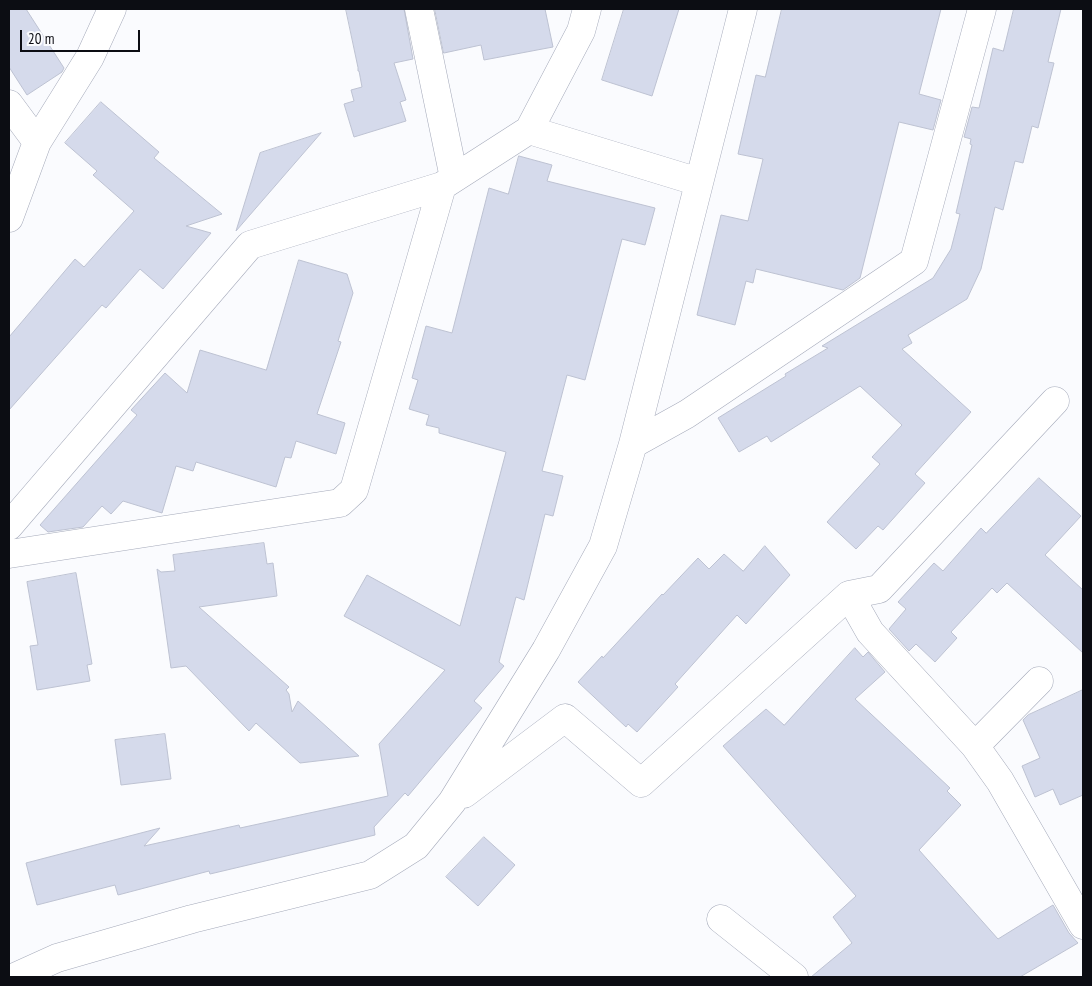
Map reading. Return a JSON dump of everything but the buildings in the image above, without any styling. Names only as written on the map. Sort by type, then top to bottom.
[{"type":"street","points":[[9,218],[37,142],[90,57],[112,9]]},
{"type":"street","points":[[9,554],[340,503],[354,490],[448,182],[419,9]]},
{"type":"street","points":[[9,526],[250,245],[448,182],[529,130],[581,31],[587,9]]},
{"type":"street","points":[[15,977],[57,958],[192,920],[370,876],[416,846],[452,802],[546,650],[603,546],[633,444],[743,9]]},
{"type":"street","points":[[633,444],[687,414],[914,261],[982,9]]},
{"type":"street","points":[[9,104],[37,142]]},
{"type":"street","points":[[529,130],[699,182]]},
{"type":"street","points":[[452,802],[565,718],[642,783],[849,595],[879,589],[1055,400]]},
{"type":"street","points":[[849,595],[870,632],[975,746],[1000,781],[1083,925]]},
{"type":"street","points":[[975,746],[1039,681]]},
{"type":"street","points":[[722,919],[794,977]]}]
